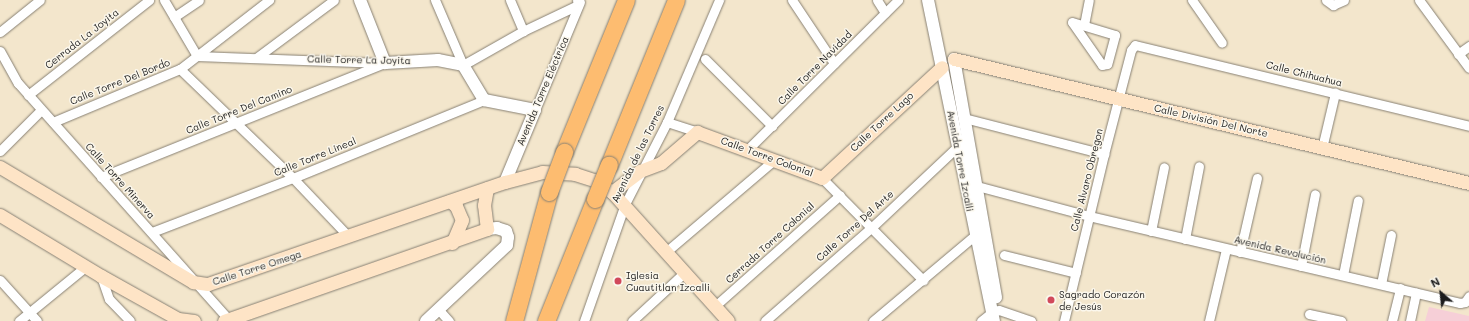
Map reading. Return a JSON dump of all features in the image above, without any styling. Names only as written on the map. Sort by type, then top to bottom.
[{"type":"highway","points":[[514,321],[549,192],[626,0]]},
{"type":"highway","points":[[546,321],[676,0]]},
{"type":"main road","name":"Calle División Del Norte","points":[[954,59],[1118,100],[1469,183]]},
{"type":"main road","name":"Calle Torre Lago","points":[[822,178],[942,67]]},
{"type":"main road","name":"Calle Torre Colonial","points":[[697,132],[775,159],[822,178]]},
{"type":"main road","points":[[612,192],[640,171],[661,163],[697,132]]},
{"type":"main road","name":"Calle Torre Omega","points":[[0,167],[193,282],[208,284],[222,281],[505,182],[542,172],[575,174],[594,180],[612,192],[625,204],[728,321]]},
{"type":"main road","points":[[224,321],[230,321],[452,243],[487,229],[484,205],[487,188]]},
{"type":"main road","points":[[450,201],[456,206],[462,220],[452,243]]},
{"type":"main road","points":[[0,215],[85,267],[178,319],[194,321]]},
{"type":"street","points":[[0,32],[40,0]]},
{"type":"street","name":"Cerrada La Joyita","points":[[28,95],[149,0]]},
{"type":"street","points":[[164,0],[197,56]]},
{"type":"street","points":[[174,17],[199,0]]},
{"type":"street","name":"Calle Torre Del Bordo","points":[[53,122],[180,69],[269,0]]},
{"type":"street","points":[[256,58],[334,0]]},
{"type":"street","points":[[360,0],[385,63]]},
{"type":"street","points":[[435,0],[463,65],[484,100],[535,110]]},
{"type":"street","points":[[510,0],[523,31]]},
{"type":"street","name":"Avenida de las Torres","points":[[584,321],[625,204],[640,171],[667,122],[719,0]]},
{"type":"street","points":[[792,0],[834,63]]},
{"type":"street","points":[[877,0],[885,13]]},
{"type":"street","name":"Calle Torre Navidad","points":[[746,150],[898,0]]},
{"type":"street","name":"Avenida Torre Izcalli","points":[[928,0],[975,235],[995,314]]},
{"type":"street","points":[[1084,24],[1089,0]]},
{"type":"street","points":[[1192,0],[1222,43]]},
{"type":"street","points":[[1326,0],[1333,5],[1344,0]]},
{"type":"street","points":[[1419,0],[1469,68]]},
{"type":"street","points":[[463,65],[523,31],[579,2]]},
{"type":"street","name":"Avenida Torre Eléctrica","points":[[505,182],[579,2]]},
{"type":"street","points":[[1074,22],[1084,24],[1115,35],[1104,66],[1071,24],[1074,22]]},
{"type":"street","name":"Calle Chihuahua","points":[[1135,45],[1469,126]]},
{"type":"street","name":"Calle Alvaro Obregon","points":[[1064,321],[1104,154],[1131,50],[1135,45]]},
{"type":"street","points":[[1458,54],[1469,46]]},
{"type":"street","name":"Calle Torre Minerva","points":[[0,51],[18,83],[28,95],[152,232],[193,282],[230,321]]},
{"type":"street","name":"Calle Torre La Joyita","points":[[197,56],[385,63],[438,60],[463,65]]},
{"type":"street","points":[[705,59],[772,126]]},
{"type":"street","points":[[954,59],[977,186],[995,314]]},
{"type":"street","name":"Calle Torre Del Camino","points":[[102,177],[385,63]]},
{"type":"street","points":[[180,69],[293,178],[349,237]]},
{"type":"street","points":[[1322,148],[1335,93]]},
{"type":"street","name":"Calle Torre Lineal","points":[[152,232],[293,178],[484,100]]},
{"type":"street","points":[[0,151],[41,110]]},
{"type":"street","points":[[964,118],[1104,154]]},
{"type":"street","name":"Calle Torre Colonial","points":[[667,122],[697,132]]},
{"type":"street","name":"Calle Torre Del Arte","points":[[765,321],[871,228],[958,146]]},
{"type":"street","points":[[667,251],[775,159]]},
{"type":"street","points":[[1185,239],[1199,166]]},
{"type":"street","points":[[1151,231],[1164,167]]},
{"type":"street","name":"Calle Torre Colonial","points":[[822,178],[923,280]]},
{"type":"street","points":[[1240,252],[1257,178]]},
{"type":"street","name":"Avenida Revolución","points":[[977,186],[1089,216],[1416,293],[1460,303],[1467,299]]},
{"type":"street","points":[[1301,266],[1315,194]]},
{"type":"street","name":"Cerrada Torre Colonial","points":[[715,306],[840,195]]},
{"type":"street","points":[[1343,275],[1358,200]]},
{"type":"street","points":[[426,321],[507,245],[508,238],[506,231],[497,228],[487,229]]},
{"type":"street","points":[[873,321],[975,235]]},
{"type":"street","points":[[1382,284],[1391,235]]},
{"type":"street","points":[[1209,321],[1226,249]]},
{"type":"street","points":[[1004,255],[1076,273]]},
{"type":"street","points":[[19,321],[85,267]]},
{"type":"street","points":[[632,321],[685,272]]},
{"type":"street","points":[[101,276],[109,299],[130,321]]},
{"type":"street","points":[[0,280],[37,321]]},
{"type":"street","points":[[1392,321],[1400,288]]},
{"type":"street","points":[[1410,321],[1416,293]]},
{"type":"street","points":[[439,310],[449,321]]},
{"type":"street","points":[[981,321],[995,314],[1031,321]]},
{"type":"street","points":[[1309,314],[1341,321]]},
{"type":"shaded area","points":[[1429,307],[1469,316],[1469,321],[1425,321]]},
{"type":"place","name":"Iglesia Cuautitlan Izcalli","points":[[618,281]]},
{"type":"place","name":"Sagrado Corazón de Jesús","points":[[1051,300]]}]
